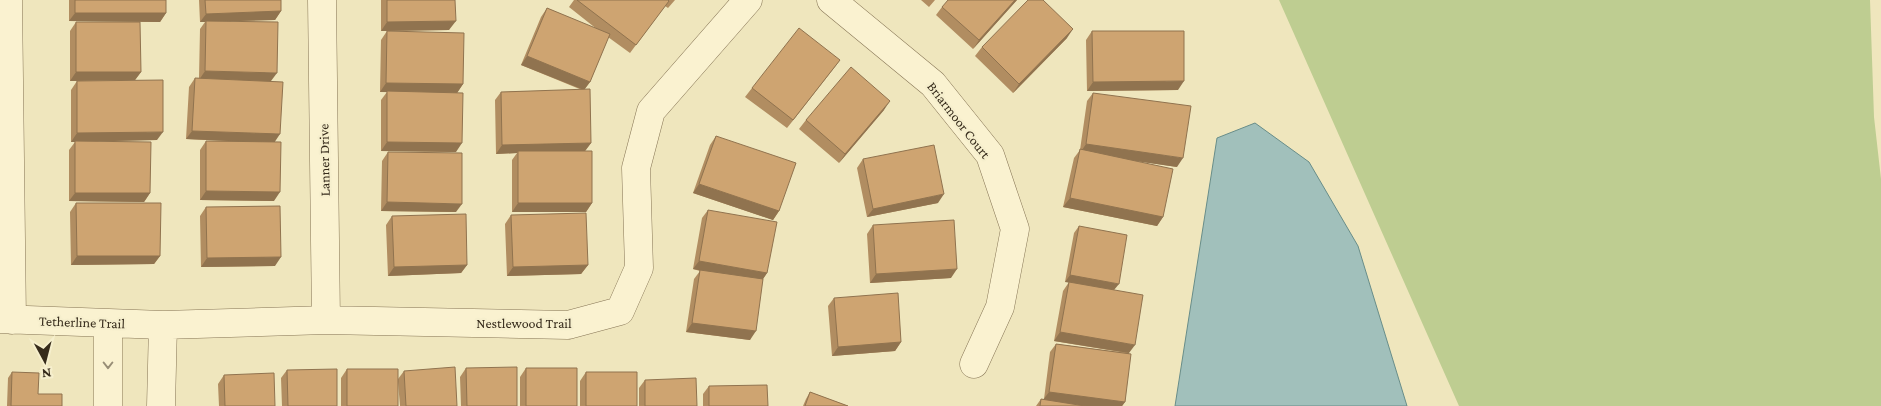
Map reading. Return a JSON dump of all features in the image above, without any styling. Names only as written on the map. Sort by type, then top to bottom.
[{"type":"street","points":[[6,319],[8,0]]},
{"type":"street","name":"Lanner Drive","points":[[322,0],[326,320]]},
{"type":"street","name":"Nestlewood Trail","points":[[163,325],[326,320],[568,326],[620,311],[639,268],[636,168],[652,111],[748,0]]},
{"type":"street","name":"Briarmoor Court","points":[[831,0],[933,84],[990,155],[1015,229],[1000,307],[974,364]]},
{"type":"street","name":"Tetherline Trail","points":[[6,319],[163,325]]},
{"type":"street","points":[[108,324],[108,406]]},
{"type":"street","points":[[161,406],[163,325]]},
{"type":"green space","points":[[1279,0],[1870,0],[1874,117],[1881,179],[1881,406],[1459,406]]},
{"type":"water","points":[[1255,123],[1309,162],[1358,246],[1407,406],[1175,406],[1217,138]]},
{"type":"building","points":[[75,0],[166,0],[166,13],[75,13]]},
{"type":"building","points":[[205,0],[281,0],[281,11],[206,14]]},
{"type":"building","points":[[387,0],[455,0],[456,21],[387,22]]},
{"type":"building","points":[[577,0],[668,0],[669,1],[636,45]]},
{"type":"building","points":[[948,0],[1015,0],[979,40],[942,7]]},
{"type":"building","points":[[1028,0],[1043,0],[1073,29],[1019,84],[982,47]]},
{"type":"building","points":[[547,8],[610,34],[590,82],[527,56]]},
{"type":"building","points":[[206,21],[278,22],[277,73],[205,71]]},
{"type":"building","points":[[76,22],[140,22],[141,72],[76,72]]},
{"type":"building","points":[[799,28],[840,60],[793,120],[752,88]]},
{"type":"building","points":[[387,31],[464,33],[463,84],[386,83]]},
{"type":"building","points":[[1092,31],[1184,31],[1184,81],[1093,82]]},
{"type":"building","points":[[851,67],[890,101],[845,154],[806,120]]},
{"type":"building","points":[[195,78],[283,82],[280,134],[192,131]]},
{"type":"building","points":[[163,80],[163,132],[77,133],[77,81]]},
{"type":"building","points":[[590,89],[591,143],[502,145],[501,92]]},
{"type":"building","points":[[387,91],[463,93],[462,143],[387,142]]},
{"type":"building","points":[[1093,93],[1191,106],[1183,158],[1086,144]]},
{"type":"building","points":[[716,136],[796,163],[779,211],[699,184]]},
{"type":"building","points":[[75,141],[151,142],[150,193],[75,193]]},
{"type":"building","points":[[206,141],[281,142],[280,192],[206,191]]},
{"type":"building","points":[[934,145],[944,194],[873,209],[863,159]]},
{"type":"building","points":[[1080,149],[1173,169],[1163,217],[1070,198]]},
{"type":"building","points":[[518,151],[592,151],[592,203],[518,203]]},
{"type":"building","points":[[388,152],[462,153],[462,204],[387,202]]},
{"type":"building","points":[[76,203],[161,203],[160,256],[77,256]]},
{"type":"building","points":[[280,206],[281,257],[207,258],[206,207]]},
{"type":"building","points":[[708,210],[777,222],[767,273],[699,261]]},
{"type":"building","points":[[586,213],[588,265],[513,267],[511,215]]},
{"type":"building","points":[[466,214],[467,265],[394,267],[392,216]]},
{"type":"building","points":[[954,220],[957,269],[876,274],[873,225]]},
{"type":"building","points":[[1079,226],[1127,235],[1119,284],[1070,275]]},
{"type":"building","points":[[700,270],[763,279],[756,331],[692,323]]},
{"type":"building","points":[[1069,282],[1143,295],[1135,345],[1060,332]]},
{"type":"building","points":[[898,293],[901,342],[838,347],[834,298]]},
{"type":"building","points":[[1056,344],[1131,354],[1125,402],[1049,392]]},
{"type":"building","points":[[455,367],[457,406],[406,406],[404,371]]},
{"type":"building","points":[[517,367],[517,406],[467,406],[466,368]]},
{"type":"building","points":[[526,368],[577,368],[577,406],[526,406]]},
{"type":"building","points":[[337,369],[337,406],[288,406],[287,370]]},
{"type":"building","points":[[347,369],[398,369],[398,406],[347,406]]},
{"type":"building","points":[[12,372],[39,373],[38,394],[62,394],[62,406],[11,406]]},
{"type":"building","points":[[586,372],[637,372],[637,406],[586,406]]},
{"type":"building","points":[[274,373],[275,406],[225,406],[224,375]]},
{"type":"building","points":[[696,378],[697,406],[645,406],[645,380]]},
{"type":"building","points":[[767,385],[768,406],[709,406],[709,386]]},
{"type":"building","points":[[810,392],[848,406],[805,406]]},
{"type":"building","points":[[1041,399],[1085,406],[1040,406]]}]
